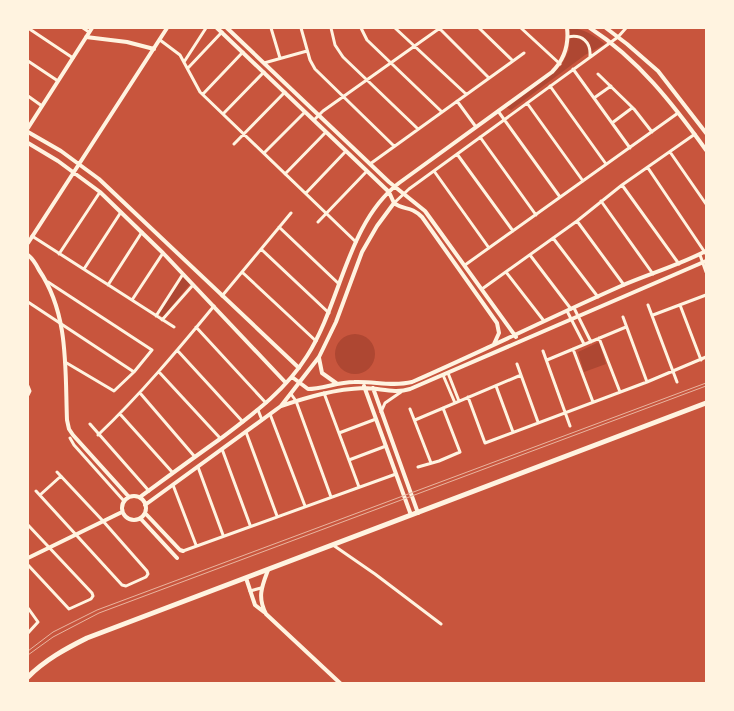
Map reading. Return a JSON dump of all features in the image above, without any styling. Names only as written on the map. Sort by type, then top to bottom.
[{"type":"main road","points":[[28,677],[44,662],[87,638],[706,403]]},
{"type":"street","points":[[28,28],[73,58]]},
{"type":"street","points":[[83,28],[91,30],[28,130],[80,164],[99,179],[298,368]]},
{"type":"street","points":[[28,243],[30,235],[80,164],[168,28]]},
{"type":"street","points":[[184,62],[206,28]]},
{"type":"street","points":[[217,28],[389,192],[394,203],[400,207],[414,210],[422,217],[497,323],[499,337],[492,347]]},
{"type":"street","points":[[226,28],[370,164],[428,215],[519,342]]},
{"type":"street","points":[[271,28],[280,58]]},
{"type":"street","points":[[301,28],[307,51],[315,69],[394,146]]},
{"type":"street","points":[[331,28],[338,51],[418,129]]},
{"type":"street","points":[[361,28],[366,40],[442,112]]},
{"type":"street","points":[[395,28],[466,94]]},
{"type":"street","points":[[314,120],[318,115],[439,28],[490,78]]},
{"type":"street","points":[[479,28],[513,61]]},
{"type":"street","points":[[521,28],[560,64]]},
{"type":"street","points":[[145,513],[140,518],[132,520],[127,518],[122,512],[124,501],[133,496],[140,497],[243,422],[266,403],[292,377],[316,341],[329,313],[347,260],[356,242],[374,212],[394,186],[560,64],[568,44],[567,28]]},
{"type":"street","points":[[590,28],[635,63],[660,90],[706,147]]},
{"type":"street","points":[[606,28],[658,71],[706,133]]},
{"type":"street","points":[[145,505],[281,406],[291,394],[319,357],[336,322],[362,252],[377,226],[394,203],[434,170],[618,37],[626,28]]},
{"type":"street","points":[[188,68],[222,32]]},
{"type":"street","points":[[86,37],[127,42],[154,49]]},
{"type":"street","points":[[568,37],[580,37],[587,42],[591,49],[590,57]]},
{"type":"street","points":[[160,40],[177,51],[203,94],[356,242]]},
{"type":"street","points":[[264,63],[307,51]]},
{"type":"street","points":[[203,94],[243,52]]},
{"type":"street","points":[[370,164],[524,53]]},
{"type":"street","points":[[28,61],[58,81]]},
{"type":"street","points":[[573,69],[630,148]]},
{"type":"street","points":[[223,114],[264,72]]},
{"type":"street","points":[[598,74],[632,108],[652,132]]},
{"type":"street","points":[[550,86],[606,164]]},
{"type":"street","points":[[594,98],[611,86]]},
{"type":"street","points":[[234,144],[285,92]]},
{"type":"street","points":[[28,96],[42,106]]},
{"type":"street","points":[[458,101],[476,127]]},
{"type":"street","points":[[527,103],[583,181]]},
{"type":"street","points":[[612,123],[632,108]]},
{"type":"street","points":[[498,111],[560,198]]},
{"type":"street","points":[[264,153],[305,112]]},
{"type":"street","points":[[465,266],[678,113]]},
{"type":"street","points":[[285,174],[326,132]]},
{"type":"street","points":[[482,289],[577,221],[601,200],[695,134]]},
{"type":"street","points":[[480,137],[536,215]]},
{"type":"street","points":[[28,143],[74,172],[100,192],[163,253],[286,384]]},
{"type":"street","points":[[306,193],[346,151]]},
{"type":"street","points":[[670,152],[706,204]]},
{"type":"street","points":[[457,154],[513,231]]},
{"type":"street","points":[[292,377],[308,389],[336,383],[370,382],[390,385],[412,382],[624,285],[706,252],[648,168]]},
{"type":"street","points":[[434,170],[490,248]]},
{"type":"street","points":[[318,222],[367,171]]},
{"type":"street","points":[[622,185],[679,264]]},
{"type":"street","points":[[59,254],[100,192]]},
{"type":"street","points":[[601,200],[653,274]]},
{"type":"street","points":[[84,270],[121,212]]},
{"type":"street","points":[[222,296],[291,214]]},
{"type":"street","points":[[577,221],[624,285]]},
{"type":"street","points":[[279,228],[339,284]]},
{"type":"street","points":[[108,285],[142,232]]},
{"type":"street","points":[[30,235],[174,328]]},
{"type":"street","points":[[553,238],[598,297]]},
{"type":"street","points":[[261,249],[329,313]]},
{"type":"street","points":[[132,300],[163,253]]},
{"type":"street","points":[[700,254],[705,262],[706,272]]},
{"type":"street","points":[[28,255],[48,282],[58,308],[62,325],[65,362],[67,420],[74,445],[124,501]]},
{"type":"street","points":[[530,255],[578,317],[591,342]]},
{"type":"street","points":[[381,413],[385,403],[401,392],[705,262]]},
{"type":"street","points":[[242,272],[316,341]]},
{"type":"street","points":[[506,272],[544,321]]},
{"type":"street","points":[[156,316],[183,274]]},
{"type":"street","points":[[48,282],[152,350],[134,372],[114,391],[65,362]]},
{"type":"street","points":[[162,320],[193,285]]},
{"type":"street","points":[[653,315],[706,296]]},
{"type":"street","points":[[28,302],[134,372]]},
{"type":"street","points":[[648,305],[677,382]]},
{"type":"street","points":[[680,305],[701,360]]},
{"type":"street","points":[[98,435],[159,372],[214,306]]},
{"type":"street","points":[[571,309],[572,319],[584,344]]},
{"type":"street","points":[[623,317],[647,382]]},
{"type":"street","points":[[196,327],[266,403]]},
{"type":"street","points":[[547,360],[626,328]]},
{"type":"street","points":[[600,338],[620,392]]},
{"type":"street","points":[[573,349],[593,402]]},
{"type":"street","points":[[177,350],[243,422]]},
{"type":"street","points":[[543,351],[570,426]]},
{"type":"street","points":[[319,357],[322,373],[336,383]]},
{"type":"street","points":[[468,397],[485,443],[647,382],[706,357]]},
{"type":"street","points":[[517,364],[538,422]]},
{"type":"street","points":[[159,372],[220,438]]},
{"type":"street","points":[[448,373],[460,401]]},
{"type":"street","points":[[443,375],[454,403]]},
{"type":"street","points":[[415,420],[521,375]]},
{"type":"street","points":[[362,382],[411,515]]},
{"type":"street","points":[[370,382],[418,513]]},
{"type":"street","points":[[28,386],[30,391],[28,395]]},
{"type":"street","points":[[496,386],[513,432]]},
{"type":"street","points":[[281,406],[324,393],[365,388],[401,392]]},
{"type":"street","points":[[140,393],[195,457]]},
{"type":"street","points":[[324,393],[359,487]]},
{"type":"street","points":[[291,394],[296,402],[332,497]]},
{"type":"street","points":[[410,408],[431,463]]},
{"type":"street","points":[[418,467],[460,452],[443,408]]},
{"type":"street","points":[[258,410],[262,420]]},
{"type":"street","points":[[120,414],[173,473]]},
{"type":"street","points":[[270,414],[304,506]]},
{"type":"street","points":[[338,433],[376,419]]},
{"type":"street","points":[[90,424],[149,491]]},
{"type":"street","points":[[246,432],[277,516]]},
{"type":"street","points":[[71,436],[129,497]]},
{"type":"street","points":[[348,460],[386,446]]},
{"type":"street","points":[[222,450],[250,526]]},
{"type":"street","points":[[393,467],[400,464]]},
{"type":"street","points":[[198,467],[223,535]]},
{"type":"street","points":[[36,491],[122,585],[126,586],[146,577],[147,571],[57,472]]},
{"type":"street","points":[[140,497],[145,505],[145,513],[183,551],[396,474]]},
{"type":"street","points":[[40,495],[61,476]]},
{"type":"street","points":[[174,485],[196,545]]},
{"type":"street","points":[[28,558],[122,512]]},
{"type":"street","points":[[140,518],[177,558]]},
{"type":"street","points":[[28,525],[93,596],[91,599],[68,608],[28,565]]},
{"type":"street","points":[[333,545],[441,624]]},
{"type":"street","points":[[266,614],[260,601],[261,588],[268,570]]},
{"type":"street","points":[[246,578],[255,605],[341,684]]},
{"type":"street","points":[[250,591],[261,588]]},
{"type":"street","points":[[28,608],[38,622],[28,633]]},
{"type":"shaded area","points":[[570,28],[593,35],[605,44],[585,55],[511,110],[506,107],[561,66],[569,50]]},
{"type":"shaded area","points":[[183,277],[190,284],[163,317],[159,314]]},
{"type":"shaded area","points":[[359,334],[366,337],[372,343],[375,354],[374,362],[366,371],[359,374],[351,374],[344,371],[336,362],[335,350],[338,343],[347,335]]},
{"type":"shaded area","points":[[599,342],[606,364],[584,372],[578,352]]},
{"type":"tram line","points":[[28,651],[53,632],[97,610],[706,383]]},
{"type":"railway","points":[[28,655],[53,637],[99,613],[706,386]]}]
